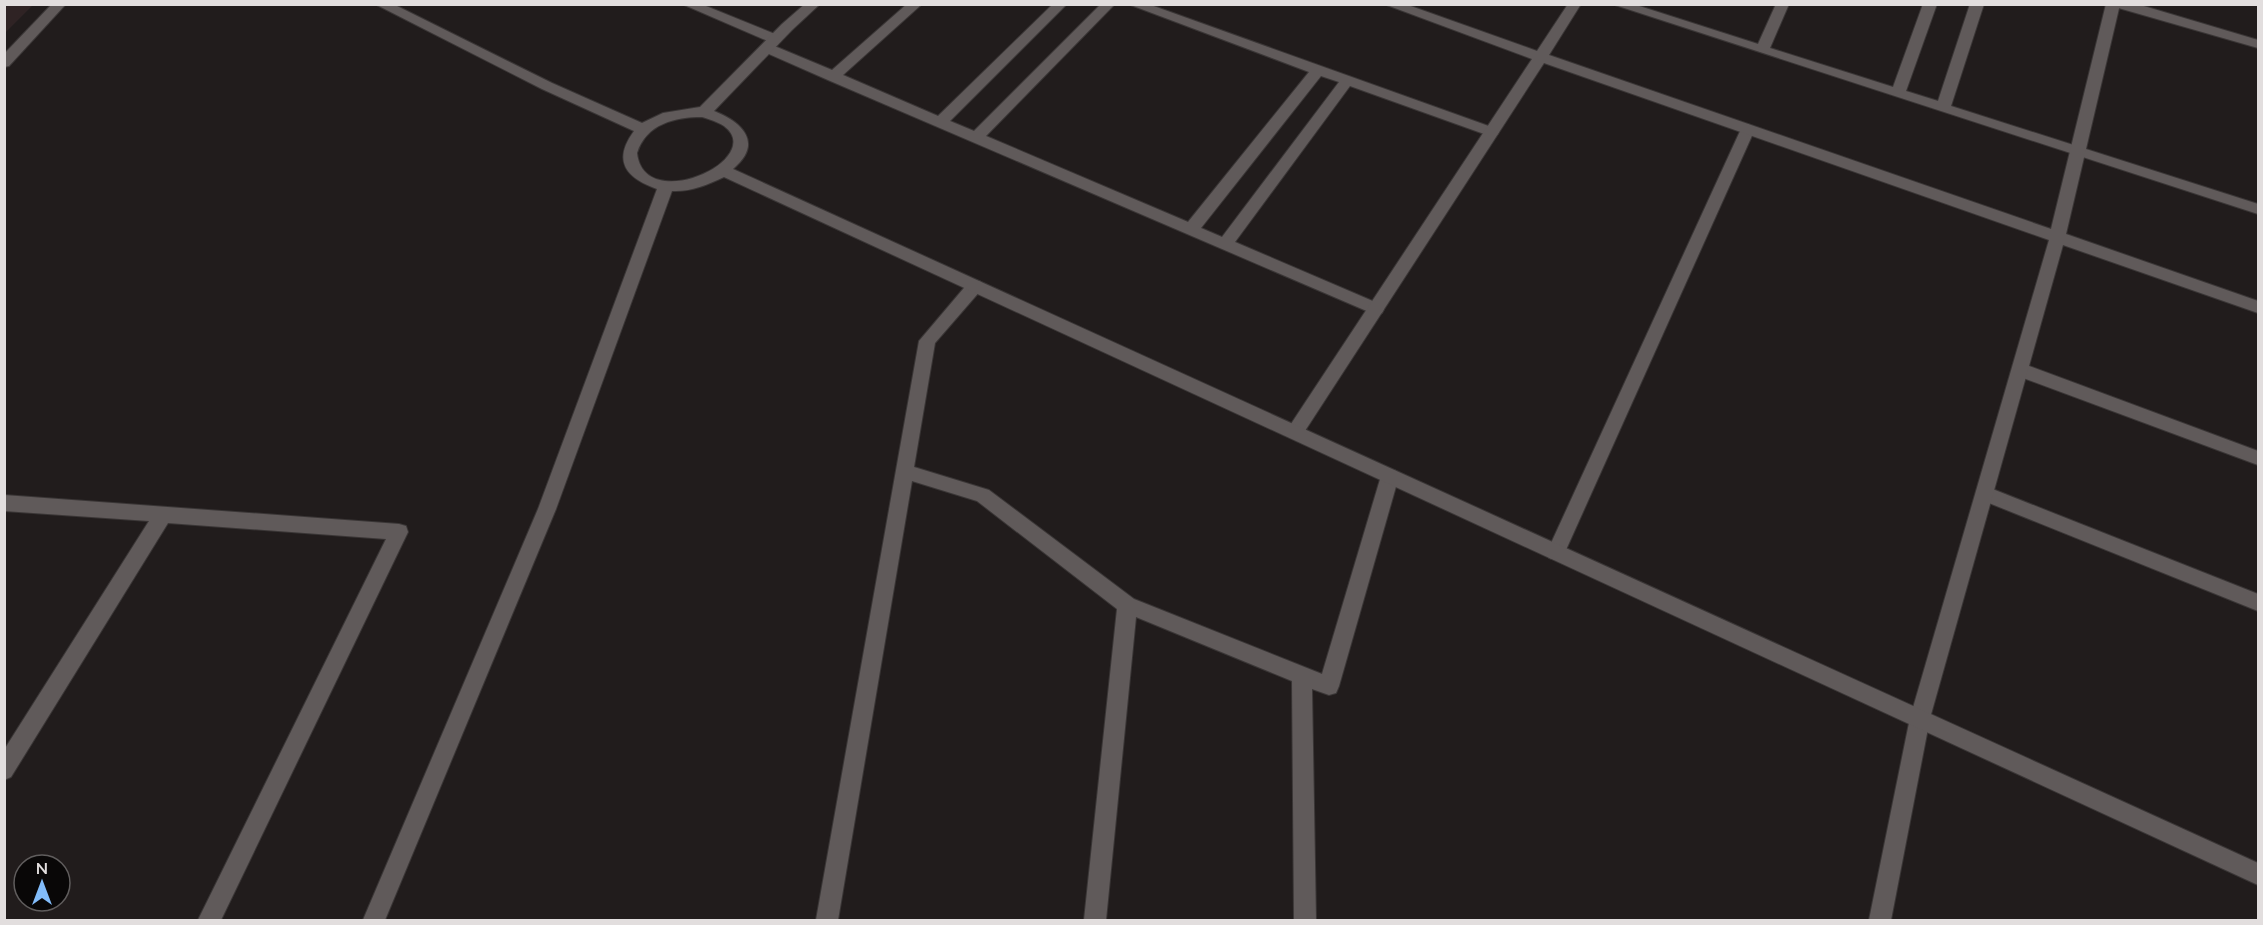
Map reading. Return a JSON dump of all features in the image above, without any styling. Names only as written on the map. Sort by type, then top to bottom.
[{"type":"street","points":[[4,63],[60,4]]},
{"type":"street","points":[[381,4],[547,86],[644,130]]},
{"type":"street","points":[[688,4],[706,8],[833,77],[1376,309]]},
{"type":"street","points":[[704,112],[771,43],[814,4]]},
{"type":"street","points":[[833,77],[916,4]]},
{"type":"street","points":[[940,122],[1061,4]]},
{"type":"street","points":[[976,138],[1109,4]]},
{"type":"street","points":[[1134,4],[1492,132]]},
{"type":"street","points":[[1390,4],[2259,307]]},
{"type":"street","points":[[1295,432],[1575,4]]},
{"type":"street","points":[[1618,4],[2259,209]]},
{"type":"street","points":[[1762,51],[1784,4]]},
{"type":"street","points":[[1898,94],[1930,4]]},
{"type":"street","points":[[1943,108],[1977,4]]},
{"type":"street","points":[[1880,921],[1920,718],[2057,238],[2113,4]]},
{"type":"street","points":[[2120,4],[2259,44]]},
{"type":"street","points":[[1191,229],[1318,70]]},
{"type":"street","points":[[1225,244],[1347,81]]},
{"type":"street","points":[[704,112],[723,117],[736,126],[741,136],[739,153],[724,171],[693,184],[666,186],[648,182],[633,171],[630,163],[633,143],[644,130],[662,119],[683,113],[704,112]]},
{"type":"street","points":[[1556,552],[1748,129]]},
{"type":"street","points":[[724,171],[2259,874]]},
{"type":"street","points":[[374,921],[547,509],[666,186]]},
{"type":"street","points":[[827,921],[927,341],[975,286]]},
{"type":"street","points":[[2021,370],[2259,458]]},
{"type":"street","points":[[904,471],[983,495],[1127,605],[1329,686],[1390,476]]},
{"type":"street","points":[[1985,494],[2259,603]]},
{"type":"street","points":[[4,503],[399,532],[209,921]]},
{"type":"street","points":[[4,770],[163,515]]},
{"type":"street","points":[[1095,921],[1127,605]]},
{"type":"street","points":[[1302,675],[1305,921]]},
{"type":"shaded area","points":[[4,5],[33,5],[5,33]]}]
